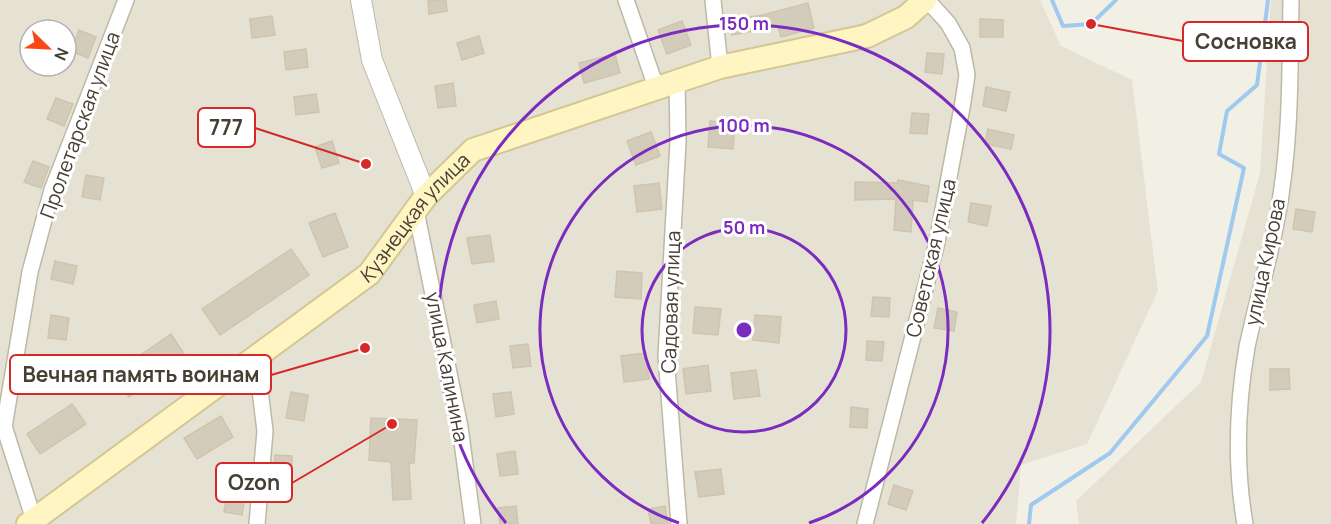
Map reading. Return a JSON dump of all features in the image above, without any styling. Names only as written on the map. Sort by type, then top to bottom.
[{"type":"main road","name":"Кузнецкая улица","points":[[31,522],[369,274],[421,204],[473,150],[666,83],[720,67],[867,36],[906,17],[926,0]]},
{"type":"street","name":"Пролетарская улица","points":[[31,522],[2,421],[30,272],[52,190],[126,0]]},
{"type":"street","name":"улица Калинина","points":[[361,0],[372,60],[421,204],[460,427],[473,524]]},
{"type":"street","name":"Садовая улица","points":[[626,0],[666,83],[678,142],[666,356],[679,524]]},
{"type":"street","points":[[712,0],[720,67]]},
{"type":"street","name":"Советская улица","points":[[865,524],[937,242],[967,75],[962,48],[948,23],[926,0]]},
{"type":"street","name":"улица Кирова","points":[[1245,524],[1240,495],[1238,425],[1247,349],[1278,218],[1288,118],[1291,0]]},
{"type":"street","points":[[256,358],[265,431],[256,524]]},
{"type":"shaded area","points":[[0,0],[1040,0],[1061,46],[1132,80],[1158,291],[1087,444],[1021,465],[1016,524],[0,524]]},
{"type":"shaded area","points":[[1271,0],[1331,0],[1331,524],[1079,524],[1076,501],[1201,382],[1260,173]]},
{"type":"building","points":[[428,0],[446,0],[447,11],[429,14]]},
{"type":"building","points":[[808,3],[814,28],[781,37],[778,26],[732,35],[729,20],[763,15]]},
{"type":"building","points":[[272,16],[275,35],[252,38],[250,19]]},
{"type":"building","points":[[980,19],[1003,20],[1003,37],[980,37]]},
{"type":"building","points":[[682,21],[691,45],[667,54],[658,30]]},
{"type":"building","points":[[79,30],[96,37],[88,58],[78,54]]},
{"type":"building","points":[[479,36],[484,53],[462,60],[457,43]]},
{"type":"building","points":[[306,49],[308,67],[286,70],[284,52]]},
{"type":"building","points":[[927,53],[944,54],[942,74],[925,72]]},
{"type":"building","points":[[615,54],[620,73],[584,83],[579,63]]},
{"type":"building","points":[[453,83],[456,106],[438,108],[435,86]]},
{"type":"building","points":[[986,87],[1010,92],[1006,111],[983,106]]},
{"type":"building","points":[[316,94],[319,112],[296,115],[294,97]]},
{"type":"building","points":[[56,98],[73,104],[64,126],[47,119]]},
{"type":"building","points":[[912,113],[929,114],[927,134],[910,133]]},
{"type":"building","points":[[710,121],[735,123],[733,149],[708,147]]},
{"type":"building","points":[[988,129],[1014,135],[1011,149],[985,144]]},
{"type":"building","points":[[651,132],[660,156],[636,165],[627,141]]},
{"type":"building","points":[[332,141],[339,163],[322,168],[315,147]]},
{"type":"building","points":[[33,161],[49,167],[41,188],[24,182]]},
{"type":"building","points":[[86,175],[104,178],[100,200],[82,197]]},
{"type":"building","points":[[898,180],[929,186],[927,202],[913,200],[911,232],[894,230],[896,199],[855,200],[855,182],[898,183]]},
{"type":"building","points":[[659,183],[662,209],[637,212],[634,186]]},
{"type":"building","points":[[971,203],[991,206],[987,226],[968,222]]},
{"type":"building","points":[[1296,209],[1315,212],[1312,232],[1293,229]]},
{"type":"building","points":[[335,213],[348,247],[323,257],[309,223]]},
{"type":"building","points":[[490,235],[494,261],[472,264],[467,238]]},
{"type":"building","points":[[291,249],[309,275],[220,335],[202,309]]},
{"type":"building","points":[[55,261],[77,266],[73,284],[51,279]]},
{"type":"building","points":[[617,271],[642,273],[641,299],[615,297]]},
{"type":"building","points":[[873,297],[890,298],[889,317],[871,316]]},
{"type":"building","points":[[496,301],[499,319],[477,323],[474,305]]},
{"type":"building","points":[[695,307],[721,309],[718,335],[693,333]]},
{"type":"building","points":[[938,308],[957,312],[954,331],[934,328]]},
{"type":"building","points":[[51,315],[69,318],[66,340],[48,338]]},
{"type":"building","points":[[755,315],[781,317],[779,343],[753,340]]},
{"type":"building","points":[[171,334],[186,357],[129,397],[113,374]]},
{"type":"building","points":[[867,341],[884,342],[882,361],[866,360]]},
{"type":"building","points":[[528,344],[531,366],[513,368],[510,346]]},
{"type":"building","points":[[646,353],[649,379],[624,382],[621,356]]},
{"type":"building","points":[[708,365],[711,391],[686,394],[683,369]]},
{"type":"building","points":[[1270,369],[1289,369],[1290,389],[1270,390]]},
{"type":"building","points":[[756,370],[760,396],[734,399],[731,373]]},
{"type":"building","points":[[291,392],[308,395],[304,421],[286,418]]},
{"type":"building","points":[[511,392],[514,414],[496,417],[493,394]]},
{"type":"building","points":[[72,404],[86,424],[40,454],[27,434]]},
{"type":"building","points":[[851,407],[868,409],[867,428],[850,427]]},
{"type":"building","points":[[221,416],[233,437],[197,459],[184,438]]},
{"type":"building","points":[[371,418],[417,420],[414,463],[409,463],[411,499],[393,500],[391,462],[369,460]]},
{"type":"building","points":[[515,451],[518,474],[500,476],[497,454]]},
{"type":"building","points":[[275,455],[292,456],[292,475],[274,475]]},
{"type":"building","points":[[721,469],[724,494],[699,497],[695,472]]},
{"type":"building","points":[[894,485],[913,491],[906,510],[888,504]]},
{"type":"building","points":[[229,486],[246,489],[242,515],[224,512]]},
{"type":"building","points":[[516,506],[518,524],[500,524],[498,508]]},
{"type":"building","points":[[665,506],[668,524],[651,524],[648,509]]},
{"type":"waterway","points":[[1052,0],[1063,26],[1091,24],[1116,0]]},
{"type":"waterway","points":[[1029,524],[1031,505],[1110,453],[1207,336],[1244,168],[1219,154],[1227,111],[1257,85],[1268,0]]},
{"type":"place","name":"Сосновка","points":[[1091,24]]},
{"type":"place","name":"777","points":[[366,164]]},
{"type":"place","name":"Вечная память воинам","points":[[365,348]]},
{"type":"place","name":"Ozon","points":[[392,424]]}]
